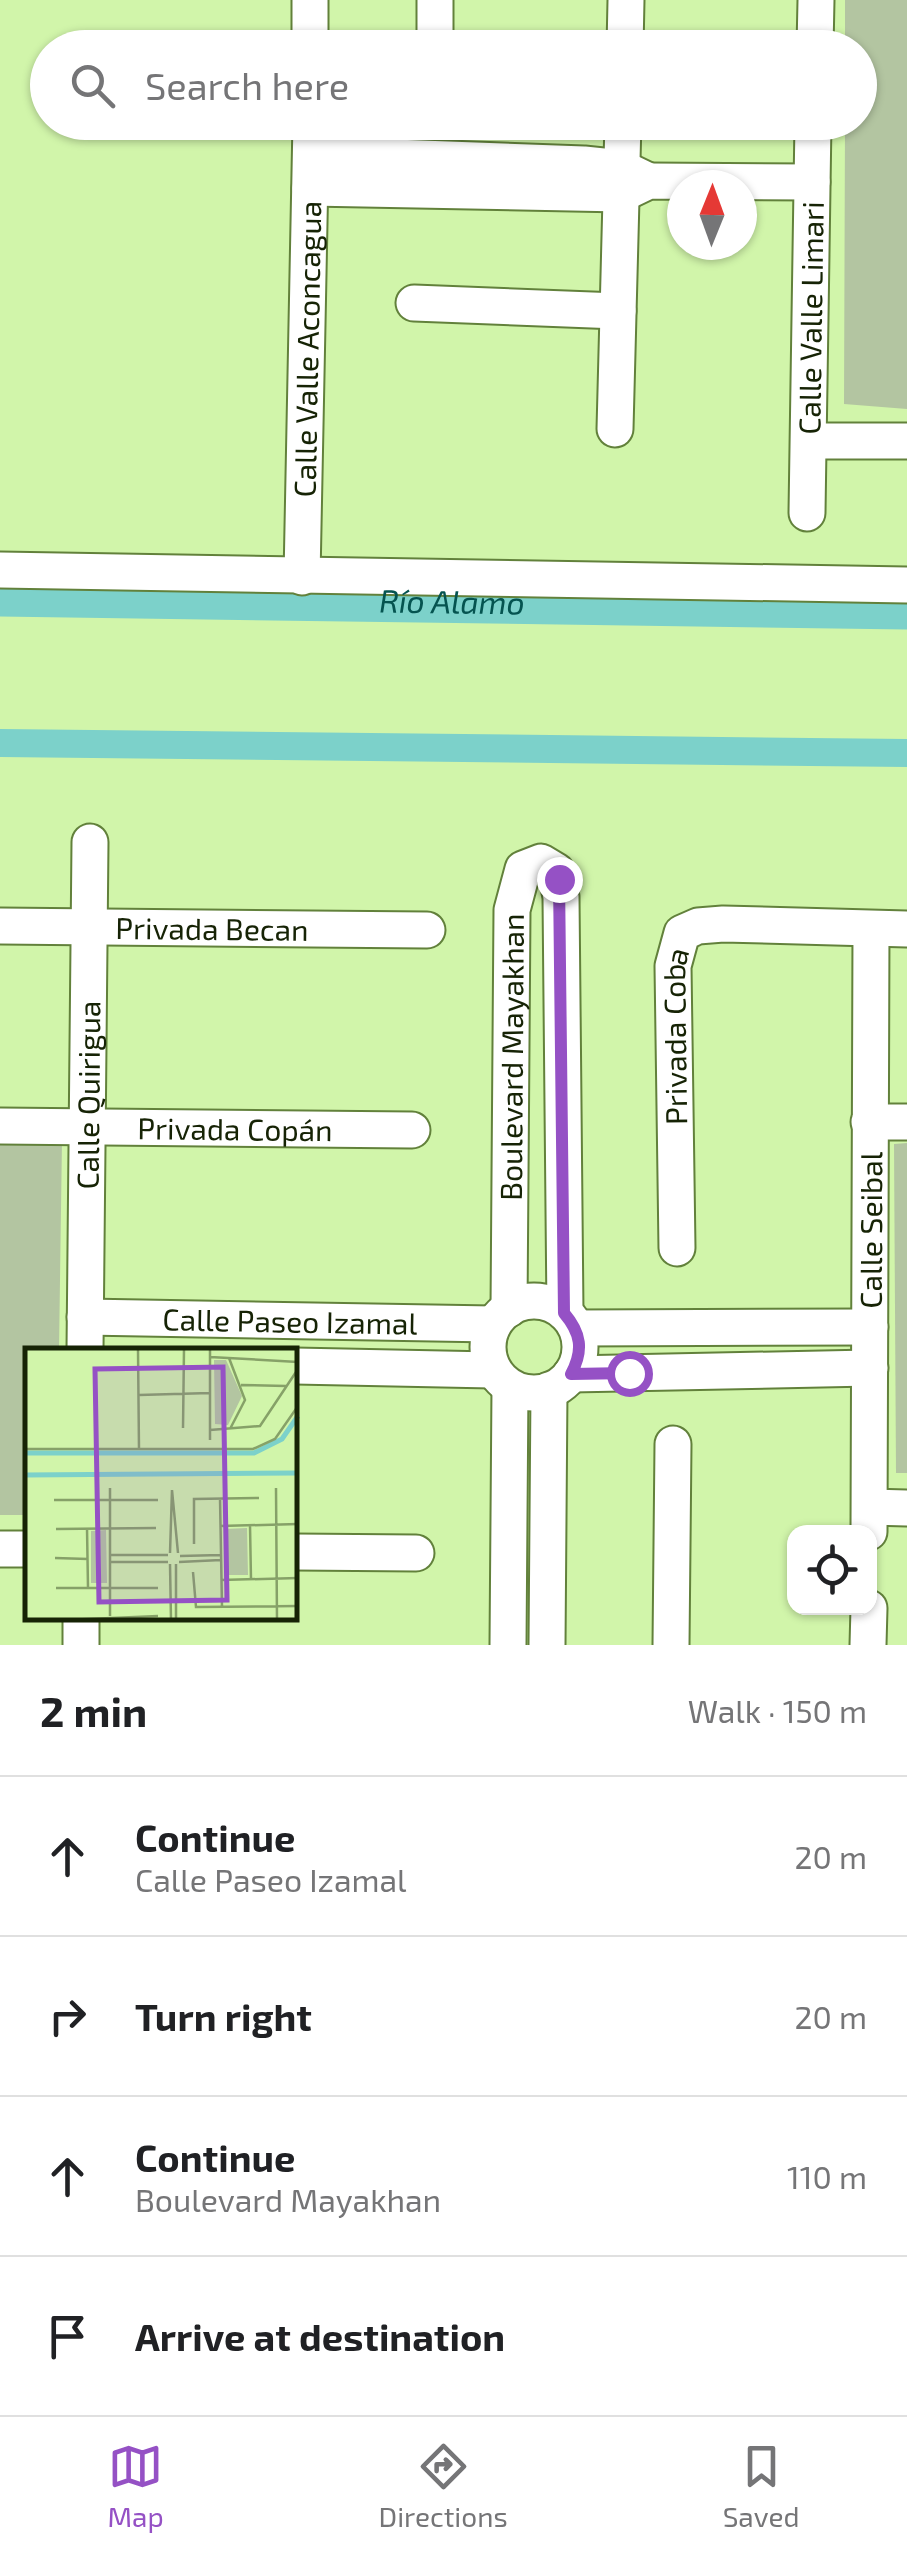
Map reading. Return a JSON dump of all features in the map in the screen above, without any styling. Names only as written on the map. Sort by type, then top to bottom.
[{"type":"street","points":[[310,0],[310,30]]},
{"type":"street","points":[[435,0],[435,30]]},
{"type":"street","points":[[625,30],[626,0]]},
{"type":"street","points":[[815,30],[816,0]]},
{"type":"street","points":[[616,429],[618,312],[631,181],[625,140]]},
{"type":"street","name":"Calle Valle Limari","points":[[807,513],[813,140]]},
{"type":"street","points":[[310,155],[631,181],[812,182]]},
{"type":"street","name":"Calle Valle Aconcagua","points":[[302,577],[310,155]]},
{"type":"street","points":[[414,303],[618,312]]},
{"type":"street","points":[[809,441],[907,441]]},
{"type":"street","points":[[0,570],[907,585]]},
{"type":"street","name":"Calle Quirigua","points":[[85,1333],[90,842]]},
{"type":"street","name":"Boulevard Mayakhan","points":[[501,1316],[512,910],[523,869],[540,862],[556,872],[561,897],[571,1321]]},
{"type":"street","name":"Privada Coba","points":[[677,1248],[673,966],[682,933],[698,926],[722,924],[907,929]]},
{"type":"street","name":"Privada Becan","points":[[0,926],[427,930]]},
{"type":"street","name":"Calle Seibal","points":[[870,1520],[871,929]]},
{"type":"street","points":[[869,1122],[907,1122]]},
{"type":"street","name":"Privada Copán","points":[[0,1126],[412,1130]]},
{"type":"street","points":[[508,1645],[501,1379],[489,1354],[501,1316],[538,1301],[571,1321],[870,1327]]},
{"type":"street","name":"Calle Paseo Izamal","points":[[85,1333],[501,1316]]},
{"type":"street","points":[[546,1645],[560,1382],[580,1353],[571,1321]]},
{"type":"street","name":"Calle Paseo Izamal","points":[[298,1366],[501,1379]]},
{"type":"street","points":[[501,1379],[528,1393],[560,1382],[870,1368]]},
{"type":"street","points":[[670,1645],[672,1444]]},
{"type":"street","points":[[870,1520],[907,1508]]},
{"type":"street","points":[[298,1552],[416,1553]]},
{"type":"street","points":[[868,1645],[869,1615]]},
{"type":"green space","points":[[845,0],[907,0],[907,409],[844,404],[845,140],[877,140],[877,30],[845,30]]},
{"type":"green space","points":[[62,1140],[59,1348],[25,1348],[25,1515],[0,1515],[0,1141]]},
{"type":"green space","points":[[907,1143],[907,1473],[896,1473],[894,1144]]},
{"type":"waterway","name":"Río Alamo","points":[[0,594],[907,607]]},
{"type":"waterway","points":[[0,743],[907,753]]},
{"type":"route","points":[[559,879],[564,1313],[577,1328],[580,1342],[571,1374],[629,1373]]}]
